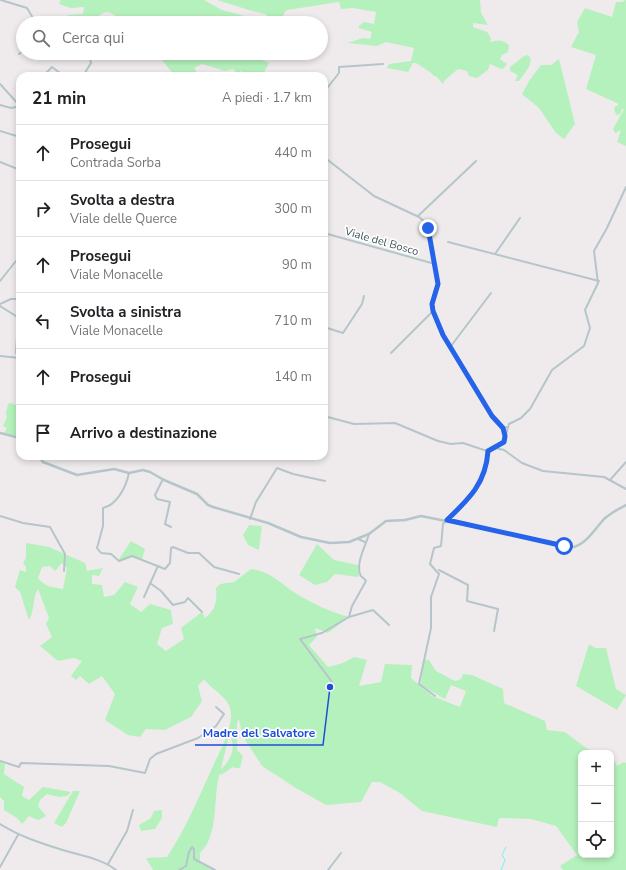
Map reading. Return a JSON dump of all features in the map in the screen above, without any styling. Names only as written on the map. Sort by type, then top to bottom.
[{"type":"street","points":[[1,0],[27,8],[31,16]]},
{"type":"street","points":[[85,72],[91,63],[90,60]]},
{"type":"street","points":[[328,87],[339,73],[339,67],[383,64]]},
{"type":"street","points":[[47,72],[52,67],[59,72]]},
{"type":"street","points":[[0,84],[16,102]]},
{"type":"street","points":[[0,105],[11,108],[16,107]]},
{"type":"street","points":[[0,131],[16,136]]},
{"type":"street","points":[[328,160],[378,198],[418,216],[428,228],[438,284],[432,304],[433,311],[443,335],[492,416],[503,428],[505,436]]},
{"type":"street","points":[[418,216],[476,161]]},
{"type":"street","points":[[0,162],[16,168]]},
{"type":"street","points":[[504,450],[505,436],[509,424],[522,418],[530,409],[552,370],[584,346],[590,328],[585,310],[599,281],[594,253],[626,187]]},
{"type":"street","points":[[495,254],[520,218]]},
{"type":"street","name":"Viale del Bosco","points":[[328,234],[435,264]]},
{"type":"street","points":[[448,242],[599,281]]},
{"type":"street","points":[[0,281],[16,261]]},
{"type":"street","points":[[451,346],[491,293]]},
{"type":"street","points":[[328,328],[343,333],[362,304],[364,296]]},
{"type":"street","points":[[16,299],[11,299],[0,305],[16,318]]},
{"type":"street","points":[[391,353],[433,311]]},
{"type":"street","points":[[0,356],[16,357]]},
{"type":"street","points":[[328,417],[354,424],[395,423],[438,441],[451,444],[463,443],[488,451],[504,442]]},
{"type":"street","points":[[503,428],[508,427]]},
{"type":"street","points":[[0,433],[16,437]]},
{"type":"street","points":[[495,448],[504,450],[522,463],[544,471],[583,474],[610,480],[626,489]]},
{"type":"street","points":[[488,451],[486,466],[474,493],[443,524],[441,546],[434,548],[430,561],[431,567],[468,585],[467,601],[498,609],[494,631]]},
{"type":"street","points":[[42,460],[43,462],[77,476],[114,469],[130,473],[143,470],[155,473],[163,480],[196,494],[208,505],[213,507],[268,524],[301,537],[330,543],[349,542],[369,534],[386,521],[404,520],[420,516],[447,520],[574,547],[582,544],[616,509],[626,505]]},
{"type":"street","points":[[610,480],[626,462]]},
{"type":"street","points":[[250,519],[256,502],[277,468],[286,472],[325,481]]},
{"type":"street","points":[[130,473],[120,495],[109,507],[103,508],[103,526],[97,548],[103,554],[109,554],[119,561],[132,556],[165,569],[170,563],[171,548],[174,547],[188,553],[199,553],[214,567],[238,574]]},
{"type":"street","points":[[163,480],[155,495],[157,499],[170,502],[165,524],[171,527]]},
{"type":"street","points":[[0,516],[23,523],[50,527],[57,537],[65,554],[64,571]]},
{"type":"street","points":[[349,617],[352,606],[366,581],[360,576],[360,572],[365,542],[369,534]]},
{"type":"street","points":[[358,538],[365,542]]},
{"type":"street","points":[[144,597],[158,566]]},
{"type":"street","points":[[435,696],[419,684],[431,628],[431,597],[439,574],[438,570]]},
{"type":"street","points":[[150,583],[161,591],[173,605],[185,602],[188,598],[202,612]]},
{"type":"street","points":[[332,682],[300,639],[322,633],[342,620],[373,610],[389,625]]},
{"type":"street","points":[[0,761],[19,767],[21,763],[109,766],[145,774],[150,759],[156,754],[198,738],[216,726],[224,714],[216,707]]},
{"type":"street","points":[[108,864],[126,830],[133,810]]},
{"type":"street","points":[[0,824],[18,834],[108,864],[116,870]]},
{"type":"street","points":[[0,867],[18,834]]},
{"type":"street","points":[[179,870],[186,866],[189,852],[192,848],[194,849],[194,859],[215,870]]},
{"type":"street","points":[[328,870],[341,853]]},
{"type":"green space","points":[[59,0],[204,0],[222,10],[245,16],[115,16],[107,12],[99,16],[68,16],[83,14],[84,7],[71,8],[59,4],[61,1]]},
{"type":"green space","points":[[217,0],[480,0],[481,13],[488,25],[473,23],[473,27],[487,32],[491,38],[490,42],[500,40],[509,45],[508,52],[502,55],[500,59],[507,64],[501,69],[490,64],[488,70],[477,78],[469,76],[467,71],[458,69],[445,80],[443,84],[436,76],[416,63],[413,63],[408,72],[387,68],[389,64],[411,61],[414,48],[386,42],[377,46],[347,43],[363,38],[370,39],[372,32],[359,28],[359,26],[364,22],[374,24],[376,12],[353,8],[341,9],[339,2],[287,10],[283,16],[267,16],[266,14]]},
{"type":"green space","points":[[626,0],[626,146],[617,142],[621,130],[615,133],[613,129],[624,109],[622,109],[620,114],[616,115],[614,108],[619,104],[586,89],[596,55],[571,47],[579,32],[577,22],[585,8],[612,17],[616,2]]},
{"type":"green space","points":[[528,55],[531,59],[529,67],[519,81],[515,81],[518,75],[510,71],[510,67],[524,56]]},
{"type":"green space","points":[[559,59],[575,124],[564,139],[556,133],[539,108],[522,94],[529,81],[541,65],[551,65]]},
{"type":"green space","points":[[162,60],[262,60],[269,63],[264,72],[236,72],[233,69],[225,71],[202,64],[194,68],[196,72],[172,72]]},
{"type":"green space","points":[[8,404],[16,405],[16,435],[4,433],[7,428],[3,426],[7,417],[6,413]]},
{"type":"green space","points":[[249,525],[262,526],[259,550],[248,545],[243,535]]},
{"type":"green space","points":[[131,541],[145,549],[142,559],[132,556],[120,560],[119,559]]},
{"type":"green space","points":[[26,543],[49,547],[85,563],[87,571],[103,568],[99,576],[92,575],[92,584],[102,585],[104,597],[114,595],[125,582],[138,587],[130,604],[141,612],[150,604],[171,610],[173,624],[162,628],[157,644],[166,651],[184,639],[181,628],[202,612],[205,618],[212,612],[216,601],[216,588],[220,584],[234,582],[251,569],[258,570],[276,578],[297,594],[316,604],[349,617],[328,633],[315,628],[317,637],[309,645],[328,667],[343,663],[354,657],[367,660],[359,686],[381,682],[385,664],[412,665],[411,678],[432,696],[460,707],[466,691],[451,685],[445,699],[421,685],[424,659],[429,660],[436,671],[455,681],[461,679],[463,674],[472,675],[503,689],[504,703],[545,721],[547,730],[565,732],[590,750],[578,750],[578,858],[614,858],[614,760],[617,766],[624,762],[626,763],[626,870],[563,870],[560,866],[577,855],[556,826],[531,819],[499,818],[497,827],[422,811],[400,793],[380,782],[372,782],[361,802],[326,805],[262,766],[242,735],[239,719],[237,723],[237,750],[243,756],[240,768],[233,767],[221,775],[220,773],[216,793],[213,826],[206,845],[200,853],[200,863],[213,870],[153,870],[146,858],[167,857],[186,824],[225,741],[231,720],[228,703],[204,679],[198,686],[202,701],[191,717],[165,730],[146,729],[140,737],[128,735],[105,720],[115,694],[102,676],[89,684],[80,676],[76,680],[71,676],[82,661],[74,658],[58,661],[40,646],[52,637],[46,624],[49,618],[38,589],[29,620],[20,592],[15,587],[20,570],[26,572],[26,567],[23,563],[26,558]],"holes":[[[62,563],[67,568],[63,589],[46,585],[38,578],[42,567],[50,566],[55,571]],[[229,735],[233,744],[232,753],[228,762],[221,769]]]},
{"type":"green space","points":[[317,544],[334,560],[358,565],[359,577],[335,574],[327,582],[315,585],[299,575]]},
{"type":"green space","points":[[589,644],[595,648],[606,648],[616,689],[626,695],[617,710],[576,686]]},
{"type":"green space","points":[[0,762],[5,764],[4,774],[24,787],[22,796],[29,800],[43,787],[71,792],[67,796],[59,797],[47,794],[40,800],[38,806],[46,816],[38,820],[29,816],[22,824],[17,818],[4,810],[4,801],[0,797]]},
{"type":"green space","points":[[73,791],[80,791],[66,823],[62,827],[54,823]]},
{"type":"green space","points":[[162,810],[162,818],[155,829],[141,831],[139,825],[151,818],[154,811]]},
{"type":"waterway","points":[[501,870],[505,860],[502,855],[506,847]]},
{"type":"place","name":"Madre del Salvatore","points":[[330,687]]},
{"type":"route","points":[[428,228],[438,284],[432,304],[433,311],[443,335],[492,416],[503,428],[505,436],[504,442],[488,451],[486,466],[474,493],[447,520],[564,546]]}]
